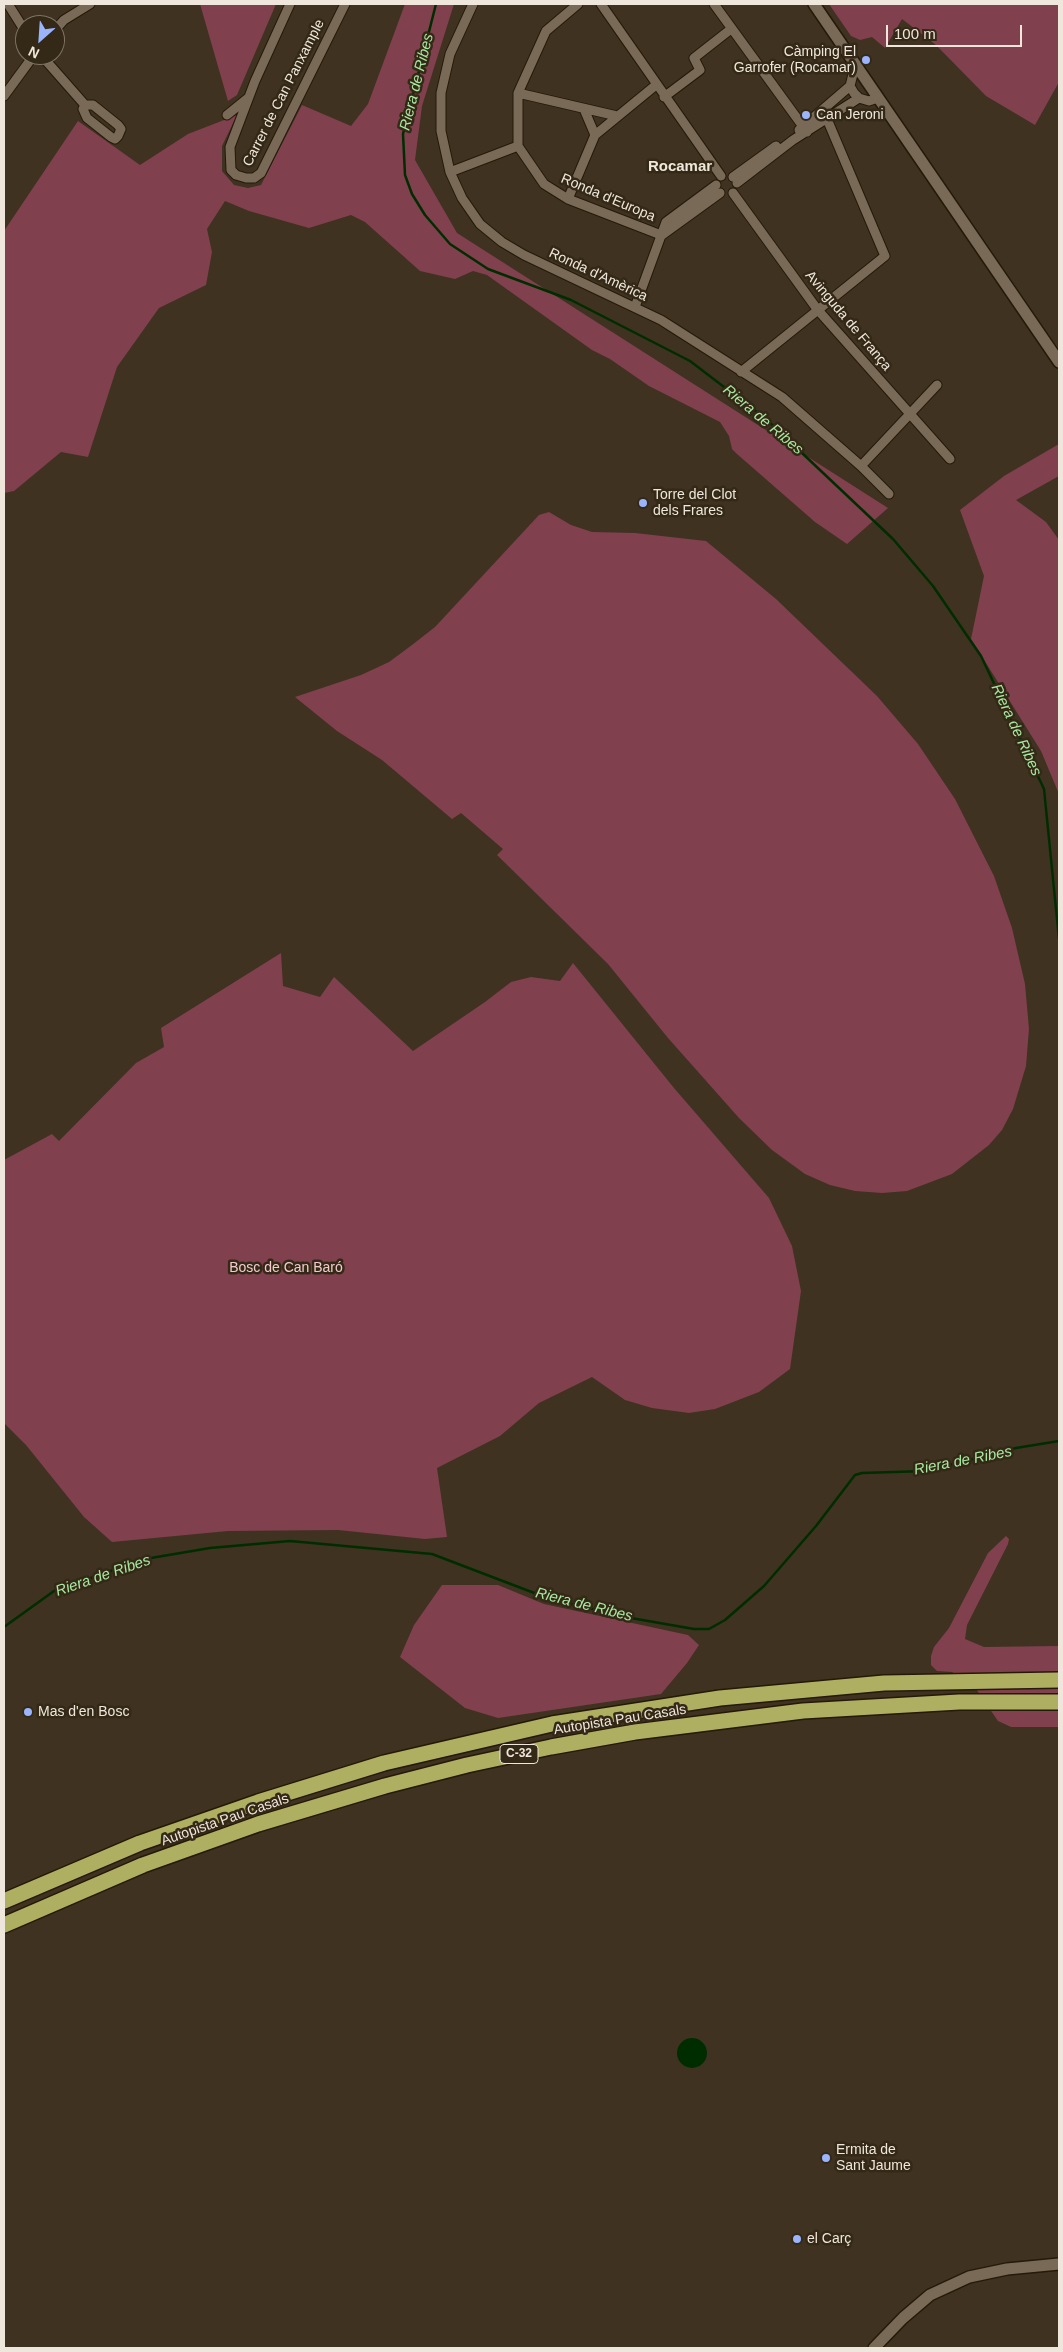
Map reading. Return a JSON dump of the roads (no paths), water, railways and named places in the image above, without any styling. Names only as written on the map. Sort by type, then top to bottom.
[{"type":"highway","name":"Autopista Pau Casals","points":[[4,1901],[140,1843],[258,1802],[384,1763],[552,1724],[720,1698],[884,1682],[1059,1680]]},
{"type":"highway","name":"Autopista Pau Casals","points":[[4,1925],[144,1865],[258,1824],[385,1786],[551,1747],[670,1727],[803,1711],[960,1702],[1059,1702]]},
{"type":"street","points":[[8,4],[15,15]]},
{"type":"street","points":[[65,19],[90,4]]},
{"type":"street","points":[[227,115],[248,98],[290,4]]},
{"type":"street","name":"Carrer de Can Panxample","points":[[248,98],[230,147],[229,164],[236,176],[254,178],[261,173],[345,4]]},
{"type":"street","name":"Ronda d'Amèrica","points":[[473,4],[450,54],[441,93],[441,131],[450,172],[462,198],[480,224],[502,242],[547,266],[661,320],[782,397],[861,466],[889,494]]},
{"type":"street","points":[[450,172],[518,146],[518,93],[546,31],[578,4]]},
{"type":"street","points":[[601,4],[664,97],[721,176]]},
{"type":"street","points":[[714,4],[805,129]]},
{"type":"street","points":[[814,4],[1059,362]]},
{"type":"street","points":[[664,97],[700,70],[694,58],[731,29]]},
{"type":"street","points":[[4,96],[27,65]]},
{"type":"street","points":[[50,65],[85,105]]},
{"type":"street","points":[[661,235],[720,194],[733,194],[735,180],[805,129],[850,86],[855,66]]},
{"type":"street","points":[[568,199],[595,135],[656,85]]},
{"type":"street","points":[[850,86],[859,98],[869,101],[878,98]]},
{"type":"street","points":[[518,93],[618,116]]},
{"type":"street","points":[[805,129],[827,119],[859,98]]},
{"type":"street","points":[[584,109],[595,135]]},
{"type":"street","points":[[741,372],[885,256],[827,119]]},
{"type":"street","name":"Ronda d'Europa","points":[[518,146],[544,184],[568,199],[661,235]]},
{"type":"street","points":[[634,307],[666,222],[716,185],[721,176],[725,174],[735,180]]},
{"type":"street","points":[[716,185],[720,194]]},
{"type":"street","name":"Avinguda de França","points":[[733,194],[817,309],[950,459]]},
{"type":"street","points":[[861,466],[937,386]]},
{"type":"street","points":[[874,2348],[903,2318],[930,2295],[969,2277],[1008,2268],[1059,2264]]},
{"type":"waterway","name":"Riera de Ribes","points":[[436,4],[403,134],[405,175],[412,194],[425,215],[450,244],[488,269],[571,300],[690,361],[766,419],[893,539],[933,586],[981,656],[1044,789],[1059,939]]},
{"type":"waterway","name":"Riera de Ribes","points":[[4,1627],[54,1591],[145,1559],[210,1548],[290,1541],[432,1554],[550,1599],[631,1618],[694,1629],[709,1629],[725,1620],[764,1586],[816,1526],[855,1475],[862,1473],[926,1471],[1016,1448],[1059,1441]]},
{"type":"place","name":"Càmping El Garrofer (Rocamar)","points":[[866,60]]},
{"type":"place","name":"Can Jeroni","points":[[806,115]]},
{"type":"place","name":"Torre del Clot dels Frares","points":[[643,503]]},
{"type":"place","name":"Mas d'en Bosc","points":[[28,1712]]},
{"type":"place","name":"Ermita de Sant Jaume","points":[[826,2158]]},
{"type":"place","name":"el Carç","points":[[797,2239]]},
{"type":"district","name":"Rocamar","points":[[680,167]]},
{"type":"park label","name":"Bosc de Can Baró","points":[[286,1268]]}]
